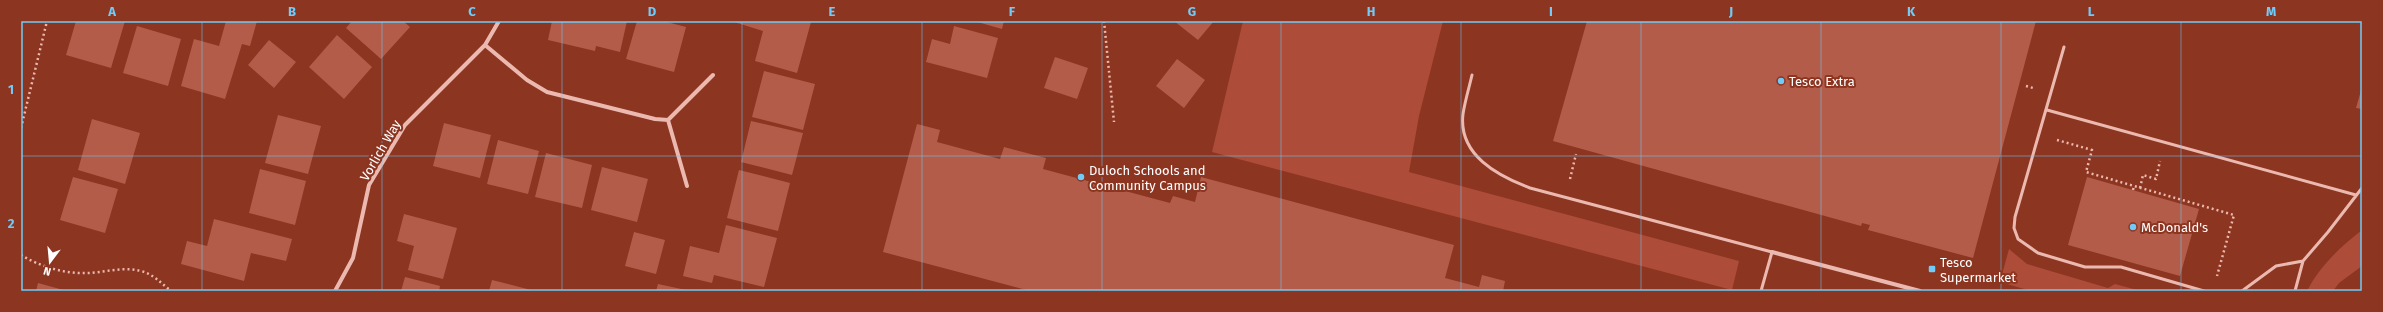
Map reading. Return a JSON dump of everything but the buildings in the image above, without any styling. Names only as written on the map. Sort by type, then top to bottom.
[{"type":"street","name":"Vorlich Way","points":[[335,291],[353,258],[369,185],[405,125],[485,45],[499,21]]},
{"type":"street","points":[[485,45],[527,80],[547,92],[655,119],[668,120],[713,75]]},
{"type":"street","points":[[668,120],[687,186]]},
{"type":"street","points":[[1772,252],[1920,291]]},
{"type":"lane","points":[[2064,47],[2015,217],[2014,228],[2018,240],[2038,253],[2085,267],[2121,267],[2204,291]]},
{"type":"lane","points":[[1472,75],[1463,115],[1465,134],[1473,152],[1488,167],[1510,180],[1565,197],[1772,252],[1761,291]]},
{"type":"lane","points":[[2047,110],[2356,195]]},
{"type":"lane","points":[[2295,291],[2303,261],[2328,232],[2362,188]]},
{"type":"lane","points":[[2242,291],[2276,266],[2303,261]]},
{"type":"path","points":[[21,128],[47,21]]},
{"type":"path","points":[[1104,21],[1114,122]]},
{"type":"path","points":[[2039,135],[2092,150],[2086,172],[2234,215],[2214,283]]},
{"type":"path","points":[[1565,197],[1576,154]]},
{"type":"path","points":[[2140,188],[2143,176],[2156,179],[2160,160]]},
{"type":"path","points":[[2133,190],[2134,186]]},
{"type":"path","points":[[21,255],[35,263],[84,273],[126,268],[142,271],[155,277],[171,291]]},
{"type":"shaded area","points":[[1243,21],[1443,21],[1419,116],[1409,172],[1739,261],[1732,290],[1212,152]]},
{"type":"shaded area","points":[[2362,230],[2362,266],[2339,283],[2333,291],[2307,291],[2324,265],[2346,243]]},
{"type":"shaded area","points":[[2009,249],[2027,264],[2108,288],[2115,284],[2141,291],[2031,291],[2000,282]]},
{"type":"place","name":"Tesco Extra","points":[[1781,81]]},
{"type":"place","name":"Duloch Schools and Community Campus","points":[[1081,177]]},
{"type":"place","name":"McDonald's","points":[[2133,227]]},
{"type":"place","name":"Tesco Supermarket","points":[[1932,269]]}]
